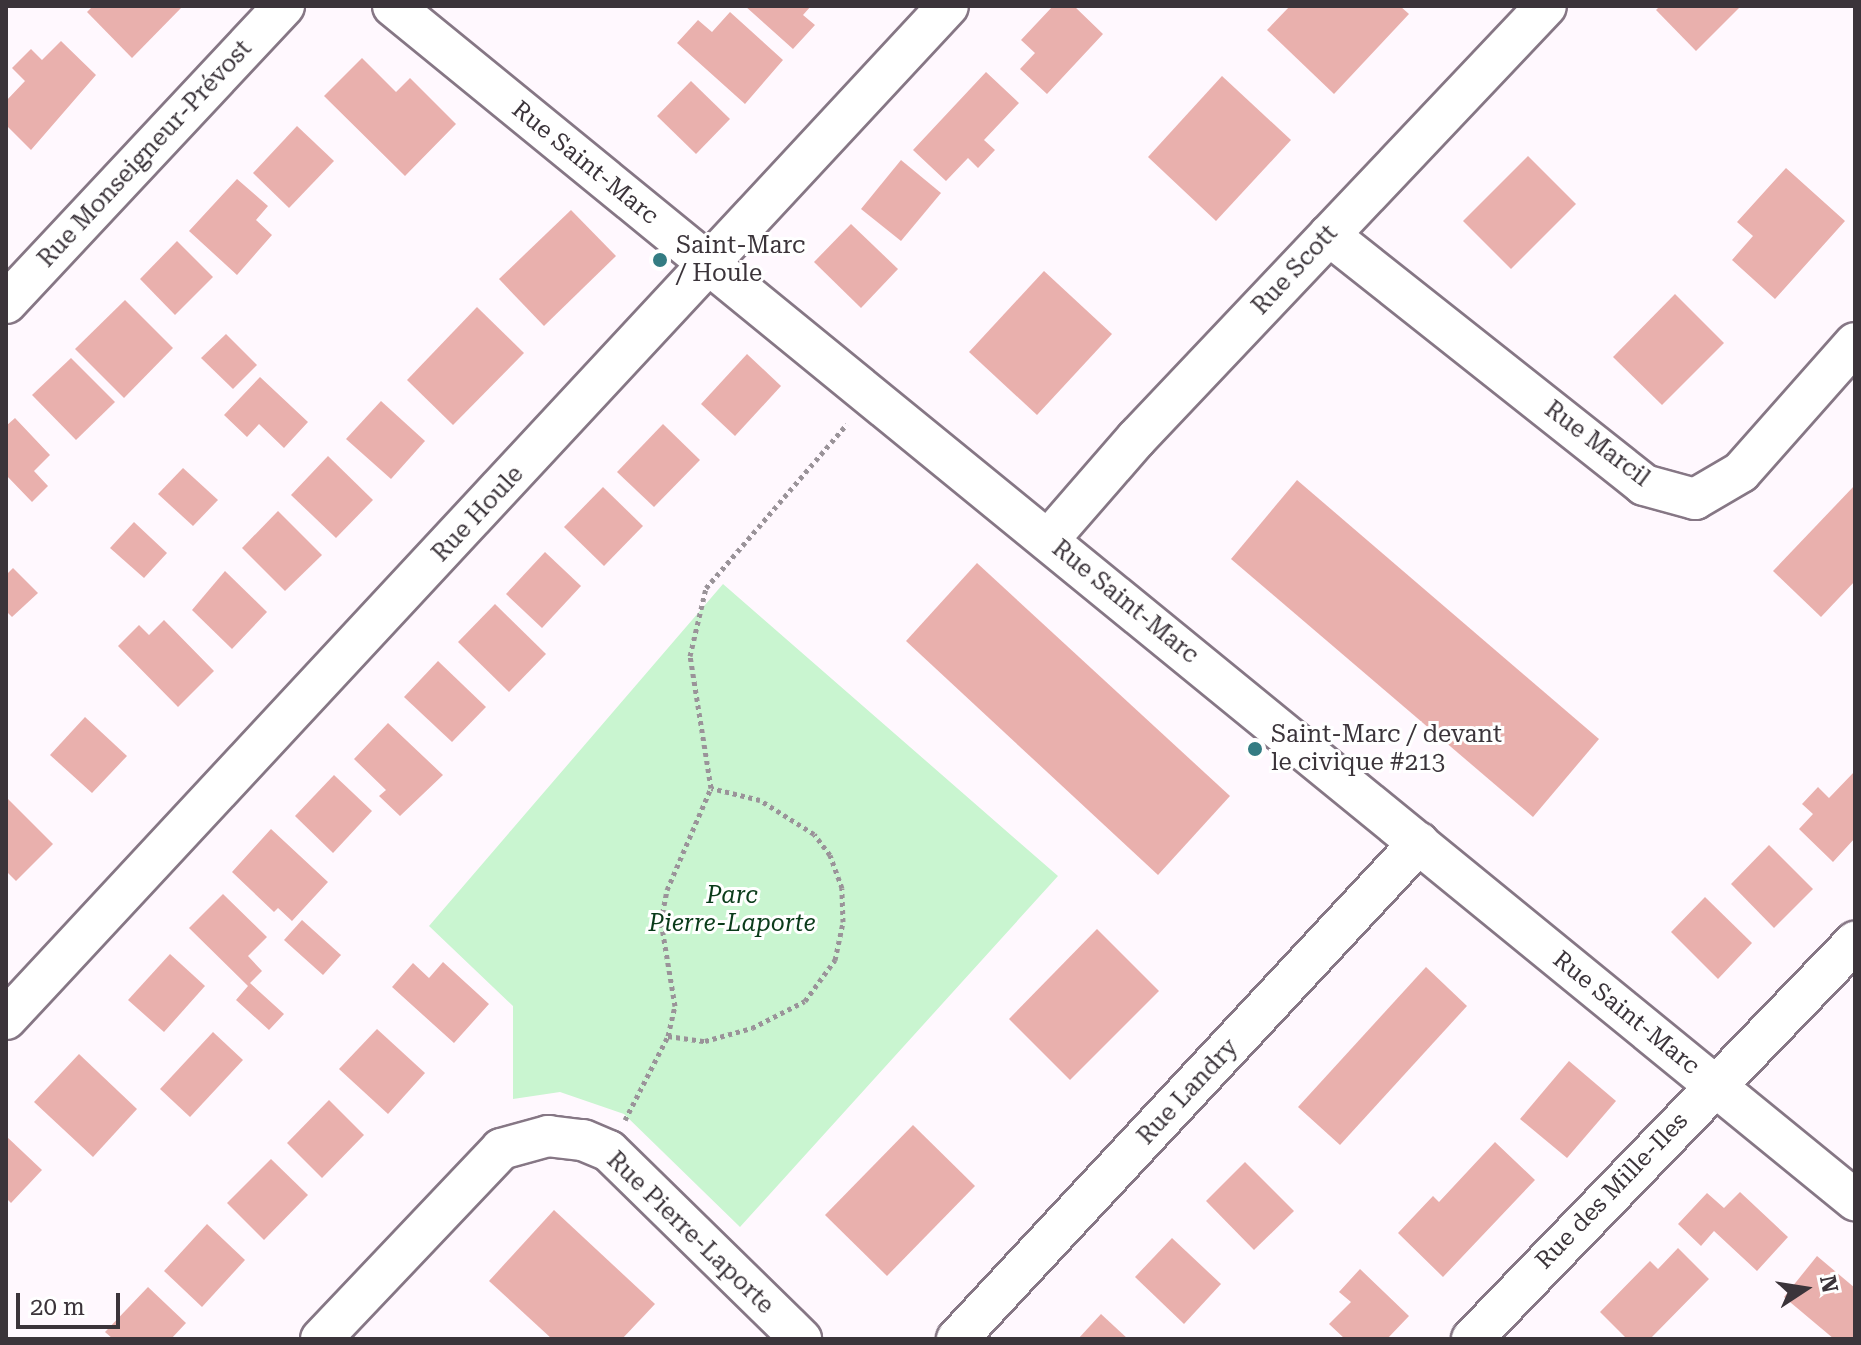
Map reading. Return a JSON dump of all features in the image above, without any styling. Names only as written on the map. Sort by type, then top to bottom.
[{"type":"street","name":"Rue Monseigneur-Prévost","points":[[6,303],[284,6]]},
{"type":"street","name":"Rue Saint-Marc","points":[[393,6],[1855,1200]]},
{"type":"street","name":"Rue Houle","points":[[6,1019],[948,6]]},
{"type":"street","name":"Rue Scott","points":[[1049,539],[1329,235],[1546,6]]},
{"type":"street","name":"Rue Marcil","points":[[1329,235],[1644,485],[1695,499],[1741,472],[1855,343]]},
{"type":"street","name":"Rue Landry","points":[[957,1339],[1419,843]]},
{"type":"street","name":"Rue des Mille-Iles","points":[[1472,1339],[1855,942]]},
{"type":"street","name":"Rue Pierre-Laporte","points":[[321,1339],[501,1149],[548,1136],[583,1140],[609,1151],[801,1339]]},
{"type":"path","points":[[609,1151],[668,1036],[675,1006],[661,921],[667,890],[711,788],[690,656],[706,588],[850,420]]},
{"type":"path","points":[[668,1036],[716,1038],[752,1028],[805,1001],[835,960],[843,922],[842,888],[814,834],[760,800],[711,788]]},
{"type":"green space","name":"Parc Pierre-Laporte","points":[[723,584],[1058,876],[740,1227],[624,1114],[560,1092],[513,1099],[513,1006],[429,926]]},
{"type":"building","points":[[93,6],[183,6],[132,58],[87,12]]},
{"type":"building","points":[[745,6],[811,6],[803,15],[815,25],[793,49]]},
{"type":"building","points":[[1053,6],[1074,6],[1103,34],[1047,94],[1020,69],[1035,53],[1021,40]]},
{"type":"building","points":[[1290,6],[1400,6],[1409,14],[1334,94],[1267,30]]},
{"type":"building","points":[[1660,6],[1741,6],[1696,51],[1656,10]]},
{"type":"building","points":[[730,12],[783,60],[745,104],[677,43],[698,20],[712,32]]},
{"type":"building","points":[[61,41],[96,75],[31,150],[6,125],[6,101],[25,81],[12,68],[31,49],[42,60]]},
{"type":"building","points":[[362,58],[396,92],[410,78],[456,124],[405,176],[324,96]]},
{"type":"building","points":[[986,72],[1019,103],[984,140],[995,150],[978,168],[968,158],[946,181],[913,150]]},
{"type":"building","points":[[1222,76],[1291,140],[1216,221],[1148,157]]},
{"type":"building","points":[[691,81],[730,119],[696,154],[657,116]]},
{"type":"building","points":[[297,126],[334,161],[289,208],[253,173]]},
{"type":"building","points":[[1528,156],[1576,204],[1511,269],[1463,221]]},
{"type":"building","points":[[901,160],[941,193],[901,241],[861,209]]},
{"type":"building","points":[[1786,168],[1845,221],[1775,299],[1732,260],[1753,236],[1737,222]]},
{"type":"building","points":[[237,179],[268,206],[256,220],[272,235],[237,275],[189,231]]},
{"type":"building","points":[[571,210],[616,256],[544,326],[499,279]]},
{"type":"building","points":[[851,224],[898,269],[861,308],[814,262]]},
{"type":"building","points":[[177,241],[213,277],[175,315],[140,279]]},
{"type":"building","points":[[1044,271],[1112,334],[1037,415],[969,352]]},
{"type":"building","points":[[1675,294],[1724,343],[1662,405],[1613,357]]},
{"type":"building","points":[[125,300],[173,348],[124,398],[75,349]]},
{"type":"building","points":[[477,307],[524,353],[453,425],[407,380]]},
{"type":"building","points":[[226,334],[257,365],[233,389],[201,358]]},
{"type":"building","points":[[747,354],[781,386],[735,436],[701,404]]},
{"type":"building","points":[[71,358],[115,402],[76,440],[32,395]]},
{"type":"building","points":[[260,377],[308,422],[284,448],[259,424],[247,437],[224,415]]},
{"type":"building","points":[[381,401],[425,441],[391,479],[346,439]]},
{"type":"building","points":[[15,418],[50,455],[34,471],[48,486],[32,502],[6,475],[6,426]]},
{"type":"building","points":[[663,424],[700,460],[654,507],[617,472]]},
{"type":"building","points":[[328,456],[373,500],[336,538],[291,495]]},
{"type":"building","points":[[183,468],[218,500],[193,526],[158,494]]},
{"type":"building","points":[[1297,480],[1599,739],[1533,817],[1231,559]]},
{"type":"building","points":[[1855,485],[1855,581],[1821,617],[1773,571]]},
{"type":"building","points":[[603,487],[643,526],[604,566],[564,527]]},
{"type":"building","points":[[278,511],[322,555],[285,591],[242,548]]},
{"type":"building","points":[[134,522],[167,553],[144,578],[110,548]]},
{"type":"building","points":[[545,552],[581,586],[542,628],[506,594]]},
{"type":"building","points":[[977,563],[1230,796],[1158,875],[906,641]]},
{"type":"building","points":[[13,568],[38,593],[12,617],[6,611],[6,575]]},
{"type":"building","points":[[225,571],[267,612],[232,649],[192,610]]},
{"type":"building","points":[[495,604],[546,654],[509,692],[458,642]]},
{"type":"building","points":[[164,620],[214,671],[178,707],[118,646],[139,625],[149,635]]},
{"type":"building","points":[[438,661],[486,707],[452,742],[404,697]]},
{"type":"building","points":[[85,717],[127,756],[92,793],[50,755]]},
{"type":"building","points":[[388,723],[443,775],[400,816],[379,796],[386,790],[354,759]]},
{"type":"building","points":[[1855,771],[1855,838],[1833,862],[1799,829],[1813,814],[1802,804],[1818,787],[1829,798]]},
{"type":"building","points":[[334,775],[372,811],[333,853],[295,816]]},
{"type":"building","points":[[8,799],[53,844],[16,881],[6,871]]},
{"type":"building","points":[[271,829],[328,882],[292,921],[278,908],[274,912],[232,872]]},
{"type":"building","points":[[1769,845],[1813,889],[1774,928],[1731,884]]},
{"type":"building","points":[[223,894],[267,937],[248,956],[262,971],[250,983],[284,1014],[269,1030],[236,1000],[248,986],[189,928]]},
{"type":"building","points":[[1705,897],[1752,943],[1718,979],[1671,932]]},
{"type":"building","points":[[302,920],[341,955],[323,975],[284,940]]},
{"type":"building","points":[[1097,929],[1159,991],[1070,1080],[1009,1019]]},
{"type":"building","points":[[170,954],[205,986],[164,1032],[128,1000]]},
{"type":"building","points":[[443,962],[489,1004],[454,1043],[392,987],[413,963],[429,978]]},
{"type":"building","points":[[1426,967],[1467,1006],[1340,1145],[1298,1107]]},
{"type":"building","points":[[377,1029],[425,1073],[388,1114],[339,1069]]},
{"type":"building","points":[[213,1032],[243,1060],[190,1117],[160,1089]]},
{"type":"building","points":[[79,1054],[137,1109],[93,1157],[34,1102]]},
{"type":"building","points":[[1569,1061],[1616,1101],[1567,1158],[1520,1119]]},
{"type":"building","points":[[329,1100],[364,1135],[322,1178],[287,1143]]},
{"type":"building","points":[[913,1125],[975,1186],[887,1276],[825,1215]]},
{"type":"building","points":[[6,1136],[42,1170],[11,1203],[6,1198]]},
{"type":"building","points":[[1495,1142],[1535,1180],[1443,1277],[1398,1233],[1433,1196],[1439,1202]]},
{"type":"building","points":[[271,1159],[308,1195],[264,1240],[227,1203]]},
{"type":"building","points":[[1245,1162],[1294,1211],[1254,1250],[1206,1201]]},
{"type":"building","points":[[1740,1192],[1788,1237],[1757,1271],[1714,1231],[1701,1246],[1678,1224],[1707,1193],[1724,1208]]},
{"type":"building","points":[[554,1210],[655,1304],[622,1339],[552,1339],[489,1281]]},
{"type":"building","points":[[207,1224],[245,1260],[202,1307],[164,1271]]},
{"type":"building","points":[[1172,1238],[1221,1284],[1184,1324],[1135,1277]]},
{"type":"building","points":[[1678,1248],[1709,1279],[1650,1339],[1627,1339],[1600,1312],[1650,1261],[1658,1269]]},
{"type":"building","points":[[1817,1256],[1855,1288],[1855,1339],[1834,1339],[1784,1297]]},
{"type":"building","points":[[1360,1269],[1409,1316],[1387,1339],[1345,1339],[1329,1324],[1351,1302],[1339,1292]]},
{"type":"building","points":[[148,1287],[186,1323],[171,1339],[113,1339],[105,1332]]},
{"type":"building","points":[[1101,1314],[1128,1339],[1078,1339]]},
{"type":"place","name":"Saint-Marc / Houle","points":[[660,260]]},
{"type":"place","name":"Saint-Marc / devant le civique #213","points":[[1255,749]]}]
